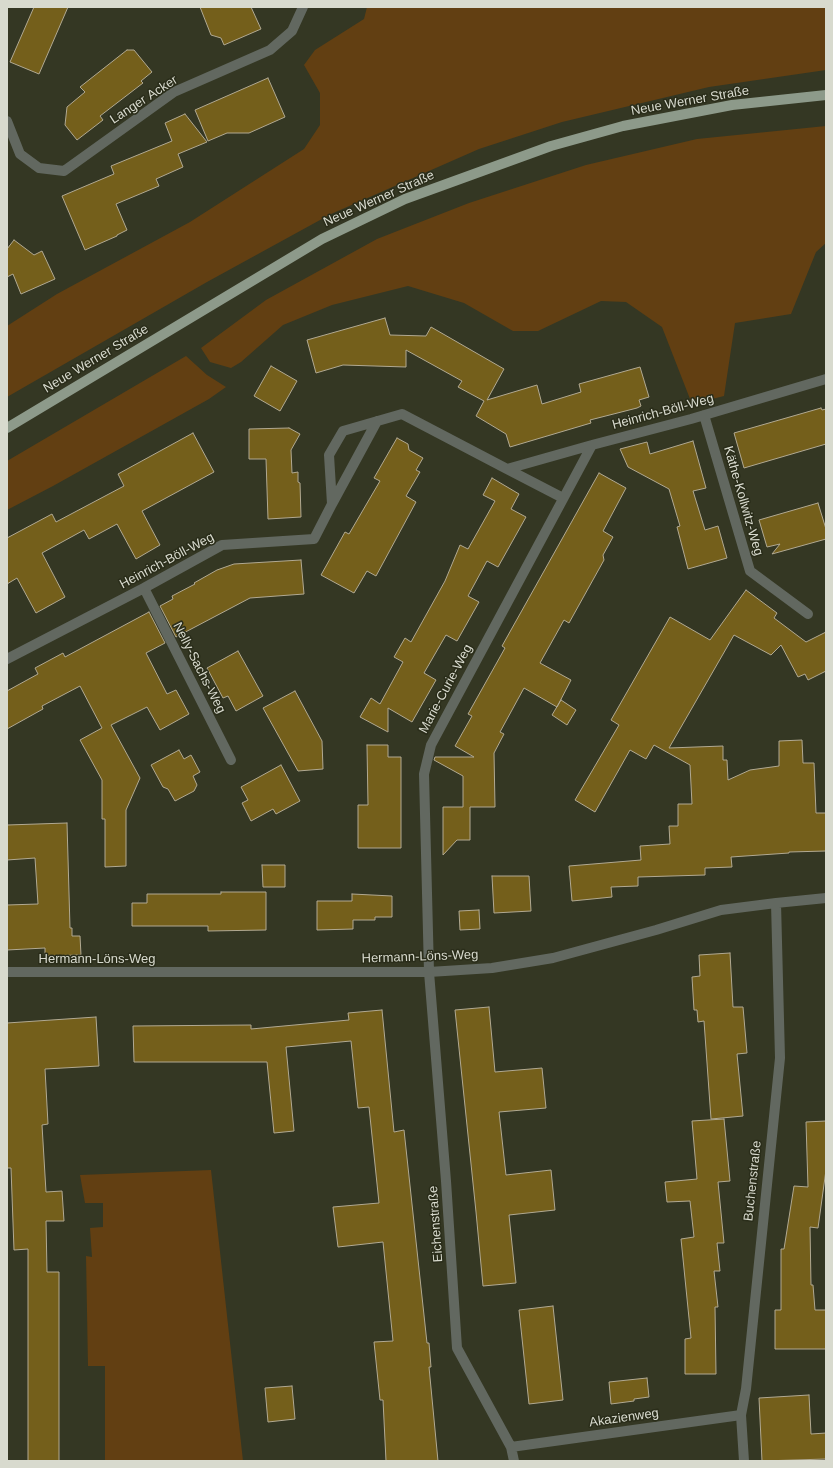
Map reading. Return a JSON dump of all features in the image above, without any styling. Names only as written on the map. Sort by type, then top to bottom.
[{"type":"main road","name":"Neue Werner Straße","points":[[7,428],[322,239],[405,199],[551,146],[622,126],[732,105],[826,94]]},
{"type":"street","name":"Langer Acker","points":[[7,121],[20,154],[39,168],[64,171],[174,92],[270,50],[292,31],[303,7]]},
{"type":"street","name":"Heinrich-Böll-Weg","points":[[507,469],[704,415],[826,379]]},
{"type":"street","points":[[332,504],[329,454],[343,431],[402,414],[563,498]]},
{"type":"street","name":"Käthe-Kollwitz-Weg","points":[[704,415],[750,571],[808,614]]},
{"type":"street","name":"Heinrich-Böll-Weg","points":[[7,659],[144,588],[222,545],[314,539],[377,421]]},
{"type":"street","name":"Marie-Curie-Weg","points":[[429,972],[424,774],[431,745],[592,445]]},
{"type":"street","name":"Nelly-Sachs-Weg","points":[[144,588],[231,760]]},
{"type":"street","name":"Hermann-Löns-Weg","points":[[7,972],[429,972],[492,968],[553,958],[656,930],[721,910],[776,902],[826,898]]},
{"type":"street","name":"Buchenstraße","points":[[744,1461],[741,1415],[746,1389],[780,1058],[776,902]]},
{"type":"street","name":"Eichenstraße","points":[[429,972],[446,1181],[456,1348],[511,1447],[514,1461]]},
{"type":"street","name":"Akazienweg","points":[[511,1447],[741,1415]]},
{"type":"shaded area","points":[[367,7],[826,7],[826,70],[709,87],[562,122],[479,149],[331,214],[207,282],[7,397],[7,326],[57,294],[190,222],[304,149],[320,125],[320,93],[304,65],[315,50],[364,19]]},
{"type":"shaded area","points":[[826,126],[826,243],[816,252],[791,314],[735,323],[724,396],[692,404],[662,327],[626,302],[601,301],[538,331],[513,331],[464,303],[408,286],[332,305],[283,325],[241,362],[231,368],[210,362],[201,348],[266,300],[377,239],[469,203],[586,165],[697,139]]},
{"type":"shaded area","points":[[186,356],[207,375],[226,387],[209,399],[7,510],[7,461]]},
{"type":"shaded area","points":[[211,1170],[243,1461],[105,1461],[105,1366],[88,1366],[86,1256],[92,1257],[90,1228],[103,1227],[103,1203],[85,1203],[80,1175]]},
{"type":"building","points":[[34,7],[68,7],[39,74],[10,62]]},
{"type":"building","points":[[200,7],[251,7],[261,29],[224,45],[221,38],[211,35]]},
{"type":"building","points":[[127,50],[134,50],[152,72],[141,81],[143,83],[100,116],[103,120],[77,140],[65,125],[67,107],[85,92],[80,87]]},
{"type":"building","points":[[268,78],[285,117],[249,133],[227,133],[208,141],[195,110]]},
{"type":"building","points":[[185,114],[207,142],[178,154],[183,167],[156,179],[159,186],[116,204],[127,230],[85,250],[62,196],[114,174],[111,166],[172,141],[165,123]]},
{"type":"building","points":[[14,240],[34,255],[42,251],[55,279],[21,294],[13,274],[7,277],[7,249]]},
{"type":"building","points":[[385,318],[390,335],[426,336],[431,327],[504,369],[487,400],[537,385],[542,404],[581,392],[579,384],[640,367],[649,397],[639,400],[641,406],[637,408],[590,420],[591,423],[510,447],[506,434],[476,416],[484,401],[458,387],[462,381],[406,350],[406,367],[343,365],[316,373],[307,340]]},
{"type":"building","points":[[271,366],[297,381],[280,411],[254,396]]},
{"type":"building","points":[[821,408],[822,410],[826,409],[826,444],[744,468],[734,433]]},
{"type":"building","points":[[289,428],[300,434],[291,450],[292,473],[298,472],[298,482],[300,483],[301,517],[268,519],[266,459],[249,459],[249,429]]},
{"type":"building","points":[[193,433],[214,472],[142,511],[160,545],[136,559],[117,524],[89,539],[84,530],[42,553],[65,597],[36,613],[17,578],[7,584],[7,538],[52,514],[56,522],[124,486],[118,474]]},
{"type":"building","points":[[397,438],[408,444],[409,450],[423,458],[416,470],[420,472],[406,496],[416,502],[376,576],[367,571],[354,593],[321,575],[345,532],[349,534],[380,481],[374,478]]},
{"type":"building","points":[[693,441],[706,488],[693,491],[705,530],[718,526],[727,558],[688,569],[677,527],[680,526],[669,489],[628,467],[620,449],[647,442],[650,454]]},
{"type":"building","points":[[599,473],[626,488],[603,531],[613,537],[603,555],[604,560],[569,623],[564,620],[540,663],[571,680],[557,707],[524,688],[500,732],[504,734],[494,753],[495,807],[470,807],[470,840],[457,840],[443,855],[443,807],[463,807],[463,776],[434,760],[435,757],[474,757],[455,746],[472,716],[468,714],[505,648],[502,646]]},
{"type":"building","points":[[492,478],[519,494],[511,509],[526,517],[498,567],[487,561],[468,596],[479,602],[457,641],[446,635],[424,673],[436,680],[412,722],[388,708],[388,732],[360,717],[371,698],[380,704],[403,662],[394,657],[405,638],[411,642],[445,581],[460,545],[468,549],[495,501],[483,495]]},
{"type":"building","points":[[818,503],[826,529],[826,539],[772,554],[780,544],[767,547],[759,520]]},
{"type":"building","points":[[301,560],[304,594],[250,598],[176,637],[160,606],[173,599],[172,596],[195,584],[194,583],[217,570],[234,564]]},
{"type":"building","points":[[746,590],[777,613],[774,618],[806,642],[826,632],[826,671],[808,680],[805,674],[798,677],[781,645],[771,655],[734,635],[669,748],[723,746],[723,760],[727,760],[728,780],[750,770],[779,766],[779,741],[802,740],[803,763],[814,763],[816,813],[826,813],[826,851],[789,852],[731,857],[732,867],[705,868],[705,875],[638,877],[638,886],[611,887],[612,897],[572,901],[569,866],[641,860],[640,846],[670,844],[669,826],[678,826],[678,804],[692,804],[690,765],[654,745],[646,759],[630,750],[595,812],[575,800],[619,725],[611,720],[670,617],[710,640]]},
{"type":"building","points":[[149,612],[165,643],[146,653],[167,694],[176,690],[189,714],[160,730],[147,707],[111,725],[140,778],[126,810],[126,866],[105,867],[105,819],[102,819],[102,780],[80,740],[102,728],[80,686],[42,706],[43,709],[7,729],[7,691],[38,674],[35,668],[63,653],[65,657]]},
{"type":"building","points":[[238,651],[263,696],[236,711],[228,696],[223,698],[207,668]]},
{"type":"building","points":[[295,691],[322,741],[323,769],[298,771],[263,708]]},
{"type":"building","points":[[561,700],[576,710],[567,725],[552,715]]},
{"type":"building","points":[[367,745],[388,745],[388,757],[401,757],[401,848],[358,848],[358,805],[368,805]]},
{"type":"building","points":[[179,750],[184,759],[191,755],[200,772],[193,776],[197,785],[194,791],[175,801],[168,789],[163,787],[151,765]]},
{"type":"building","points":[[281,765],[300,801],[276,814],[273,809],[251,821],[242,803],[248,800],[241,787]]},
{"type":"building","points":[[67,823],[70,928],[72,928],[72,936],[80,936],[81,955],[45,956],[45,948],[7,950],[7,905],[38,904],[35,858],[7,860],[7,825]]},
{"type":"building","points":[[262,865],[285,865],[285,887],[263,887]]},
{"type":"building","points":[[492,876],[529,876],[531,911],[494,913]]},
{"type":"building","points":[[221,892],[266,892],[266,930],[208,931],[208,926],[132,926],[132,903],[147,903],[147,894],[221,894]]},
{"type":"building","points":[[352,894],[392,896],[392,917],[375,917],[375,920],[353,920],[353,929],[317,930],[317,901],[352,901]]},
{"type":"building","points":[[479,910],[480,929],[460,930],[459,911]]},
{"type":"building","points":[[730,953],[733,1007],[743,1007],[747,1053],[737,1054],[743,1116],[711,1119],[704,1021],[698,1022],[697,1010],[694,1010],[692,977],[700,976],[699,955]]},
{"type":"building","points":[[489,1007],[495,1072],[542,1068],[546,1108],[499,1112],[506,1175],[551,1170],[555,1210],[509,1215],[516,1283],[483,1286],[455,1010]]},
{"type":"building","points":[[382,1010],[394,1132],[404,1130],[427,1343],[429,1343],[431,1367],[429,1367],[438,1461],[386,1461],[383,1400],[380,1400],[374,1342],[393,1341],[383,1242],[338,1247],[333,1207],[379,1203],[369,1107],[358,1108],[351,1041],[286,1047],[294,1131],[274,1133],[267,1062],[134,1062],[133,1026],[251,1025],[251,1029],[349,1020],[348,1013]]},
{"type":"building","points":[[96,1017],[99,1066],[45,1069],[48,1124],[42,1125],[46,1192],[62,1191],[64,1221],[46,1221],[47,1272],[59,1272],[59,1461],[28,1461],[28,1249],[14,1250],[11,1168],[7,1168],[7,1023]]},
{"type":"building","points":[[724,1119],[730,1181],[718,1182],[724,1243],[717,1243],[720,1271],[714,1271],[718,1307],[715,1307],[716,1374],[685,1374],[685,1339],[691,1338],[681,1239],[694,1237],[690,1201],[667,1202],[665,1182],[697,1179],[692,1121]]},
{"type":"building","points":[[826,1121],[826,1170],[818,1228],[810,1227],[811,1285],[813,1285],[815,1310],[826,1310],[826,1349],[775,1349],[775,1310],[781,1310],[781,1249],[784,1249],[794,1186],[808,1187],[806,1122]]},
{"type":"building","points":[[553,1306],[563,1400],[529,1404],[519,1310]]},
{"type":"building","points":[[647,1378],[649,1397],[634,1399],[634,1401],[611,1404],[609,1382]]},
{"type":"building","points":[[292,1386],[295,1419],[268,1422],[265,1388]]},
{"type":"building","points":[[809,1395],[811,1434],[826,1433],[826,1459],[762,1461],[759,1398]]}]
